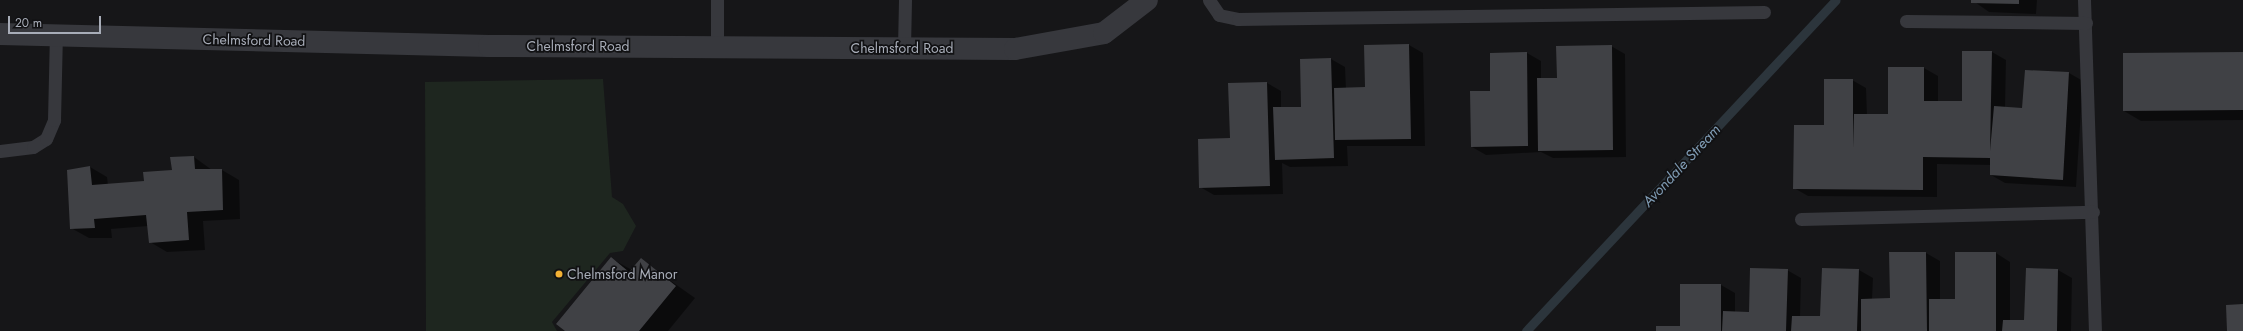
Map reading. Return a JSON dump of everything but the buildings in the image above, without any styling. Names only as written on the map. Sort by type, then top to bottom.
[{"type":"street","name":"Chelmsford Road","points":[[0,34],[489,46],[1014,49],[1104,33],[1147,2]]},
{"type":"lane","points":[[716,0],[717,47]]},
{"type":"lane","points":[[904,48],[905,0]]},
{"type":"lane","points":[[1209,0],[1219,15],[1238,19],[1764,12]]},
{"type":"lane","points":[[2084,0],[2093,212],[2095,331]]},
{"type":"lane","points":[[1906,20],[2086,23]]},
{"type":"lane","points":[[0,151],[33,147],[46,139],[54,120],[56,35]]},
{"type":"lane","points":[[1801,219],[2093,212]]},
{"type":"shaded area","points":[[603,79],[612,197],[623,204],[636,226],[623,251],[610,253],[552,322],[557,331],[426,331],[425,82]]},
{"type":"waterway","name":"Avondale Stream","points":[[1526,331],[1836,0]]},
{"type":"place","name":"Chelmsford Manor","points":[[559,274]]}]
